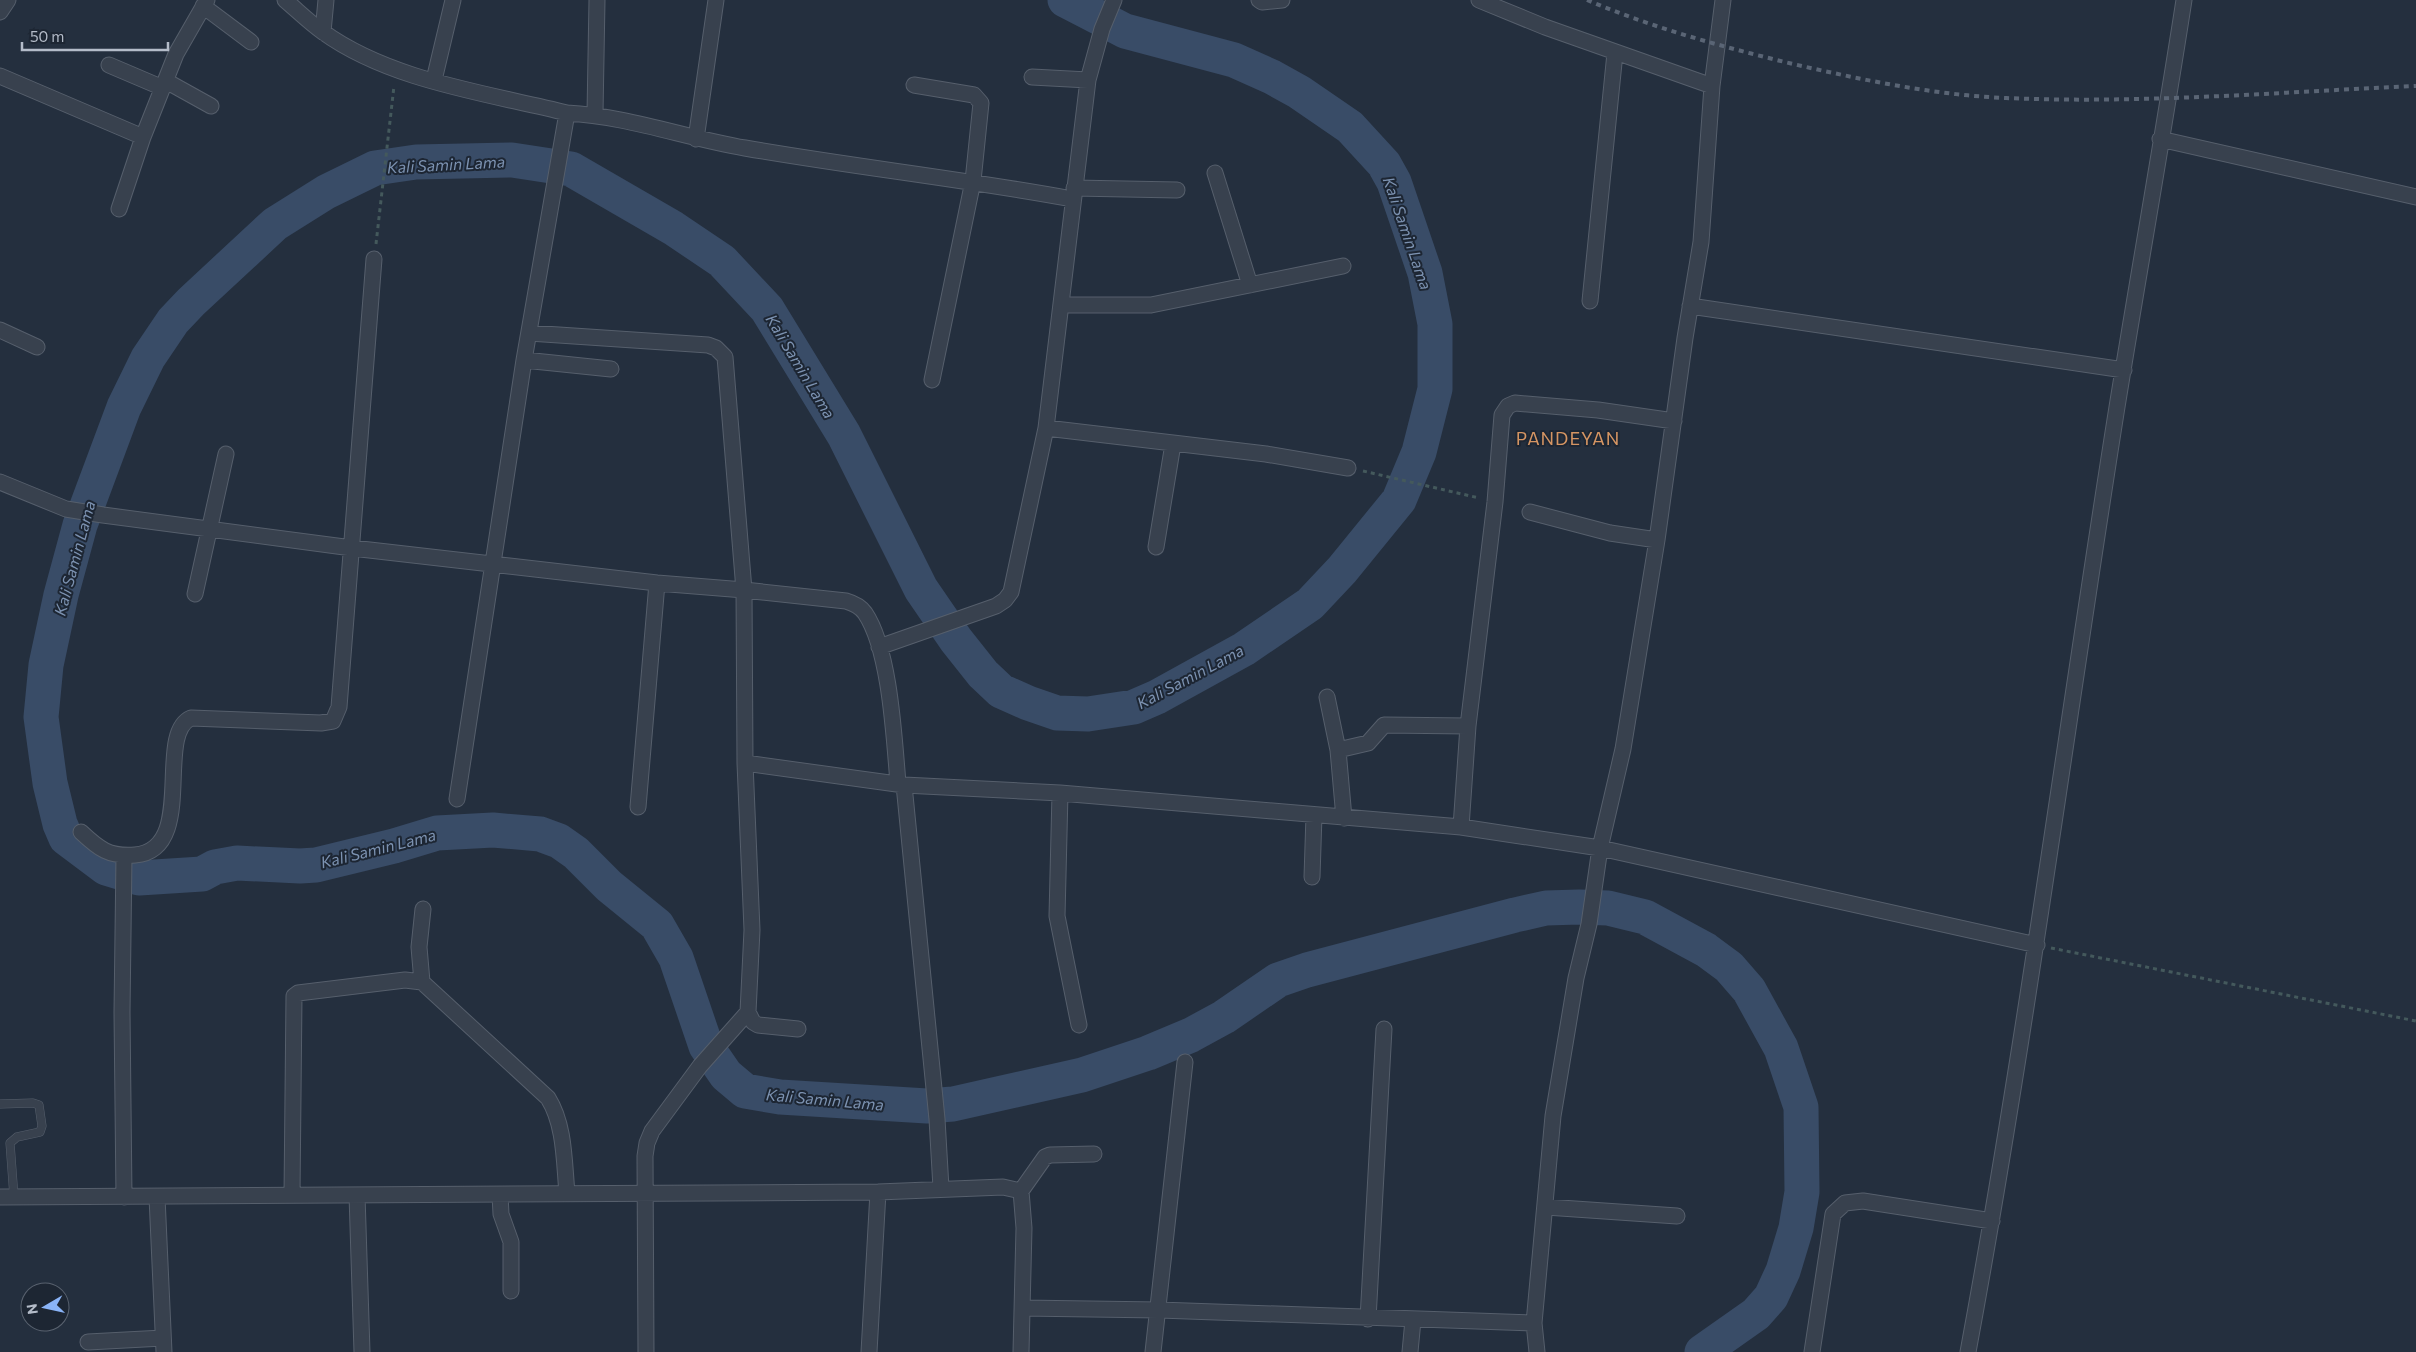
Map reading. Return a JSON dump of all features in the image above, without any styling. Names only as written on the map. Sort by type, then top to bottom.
[{"type":"street","points":[[0,12],[8,0]]},
{"type":"street","points":[[285,0],[323,32],[356,52],[396,70],[567,113],[595,114],[746,148],[973,181],[1073,193],[1177,190]]},
{"type":"street","points":[[323,32],[326,0]]},
{"type":"street","points":[[434,80],[453,0]]},
{"type":"street","points":[[595,114],[597,0]]},
{"type":"street","points":[[696,138],[716,0]]},
{"type":"street","points":[[879,647],[981,612],[1000,604],[1011,592],[1046,428],[1063,305],[1073,193],[1088,80],[1105,22],[1114,0]]},
{"type":"street","points":[[1259,0],[1262,2],[1282,0]]},
{"type":"street","points":[[1479,0],[1615,53],[1712,86]]},
{"type":"street","points":[[1537,1352],[1534,1323],[1553,1116],[1576,978],[1593,902],[1600,848],[1623,749],[1657,540],[1690,306],[1701,242],[1712,86],[1722,0]]},
{"type":"street","points":[[1968,1352],[1992,1221],[2037,945],[2124,370],[2184,0]]},
{"type":"street","points":[[119,209],[143,137],[176,54],[205,3],[251,42]]},
{"type":"street","points":[[1590,301],[1615,53]]},
{"type":"street","points":[[109,65],[165,84],[212,106]]},
{"type":"street","points":[[0,76],[143,137]]},
{"type":"street","points":[[1032,77],[1088,80]]},
{"type":"street","points":[[914,85],[974,95],[980,99],[981,112],[973,181],[932,380]]},
{"type":"street","points":[[457,800],[524,360],[567,113]]},
{"type":"street","points":[[2160,139],[2416,197]]},
{"type":"street","points":[[1215,173],[1250,285]]},
{"type":"street","points":[[124,868],[162,841],[170,818],[175,756],[180,727],[183,722],[191,718],[321,724],[333,721],[340,708],[374,259]]},
{"type":"street","points":[[1063,305],[1137,306],[1343,266]]},
{"type":"street","points":[[1690,306],[2124,370]]},
{"type":"street","points":[[0,330],[37,346]]},
{"type":"street","points":[[529,332],[708,345],[721,351],[725,357],[744,590],[745,763],[752,930],[748,1012],[753,1022],[758,1025],[798,1029]]},
{"type":"street","points":[[524,360],[611,369]]},
{"type":"street","points":[[1461,827],[1468,726],[1496,502],[1502,415],[1511,404],[1598,410],[1674,421]]},
{"type":"street","points":[[1046,428],[1266,454],[1348,468]]},
{"type":"street","points":[[1156,546],[1173,444]]},
{"type":"street","points":[[195,594],[226,454]]},
{"type":"street","points":[[0,482],[66,509],[93,514],[352,548],[657,584],[744,590],[853,603],[865,613],[879,647],[893,718],[937,1119],[941,1188]]},
{"type":"street","points":[[1530,512],[1610,533],[1657,540]]},
{"type":"street","points":[[638,807],[657,584]]},
{"type":"street","points":[[1327,697],[1338,750],[1344,818]]},
{"type":"street","points":[[1338,750],[1368,743],[1384,725],[1468,726]]},
{"type":"street","points":[[745,763],[901,784],[1060,793],[1461,827],[1600,848],[2037,945]]},
{"type":"street","points":[[1060,793],[1057,916],[1079,1025]]},
{"type":"street","points":[[1312,877],[1314,815]]},
{"type":"street","points":[[81,832],[124,868]]},
{"type":"street","points":[[124,868],[122,1012],[124,1197]]},
{"type":"street","points":[[422,982],[419,939],[423,909]]},
{"type":"street","points":[[292,1195],[294,996],[405,980],[422,982],[548,1098],[554,1108],[561,1133],[567,1193]]},
{"type":"street","points":[[646,1352],[645,1156],[647,1143],[652,1131],[700,1066],[748,1012]]},
{"type":"street","points":[[1368,1319],[1384,1029]]},
{"type":"street","points":[[1153,1352],[1186,1062]]},
{"type":"street","points":[[1021,1352],[1024,1228],[1021,1191],[1045,1157],[1050,1155],[1094,1154]]},
{"type":"street","points":[[7,1197],[878,1192],[1003,1187],[1021,1191]]},
{"type":"street","points":[[869,1352],[878,1192]]},
{"type":"street","points":[[357,1195],[362,1352]]},
{"type":"street","points":[[500,1195],[501,1214],[511,1242],[511,1291]]},
{"type":"street","points":[[88,1342],[163,1345],[157,1197]]},
{"type":"street","points":[[1812,1352],[1833,1214],[1845,1203],[1863,1201],[1992,1221]]},
{"type":"street","points":[[1546,1207],[1677,1216]]},
{"type":"street","points":[[1022,1308],[1159,1310],[1368,1319],[1534,1323]]},
{"type":"street","points":[[1410,1352],[1413,1320]]},
{"type":"lane","points":[[0,1104],[33,1103],[39,1105],[41,1111],[42,1126],[40,1132],[17,1137],[10,1143],[7,1197]]},
{"type":"path","points":[[374,259],[396,70]]},
{"type":"path","points":[[1348,468],[1496,502]]},
{"type":"path","points":[[2037,945],[2416,1021]]},
{"type":"waterway","name":"Kali Samin Lama","points":[[1065,0],[1125,31],[1234,60],[1272,77],[1299,92],[1350,127],[1384,164],[1394,182],[1425,273],[1435,324],[1435,389],[1419,452],[1399,500],[1342,570],[1310,604],[1244,649],[1157,697],[1134,707],[1088,714],[1057,713],[1001,691],[983,674],[956,640],[921,589],[844,435],[767,309],[722,261],[673,228],[571,169],[512,160],[416,162],[375,168],[326,192],[275,224],[191,302],[173,321],[148,358],[124,407],[80,525],[61,595],[46,665],[41,717],[50,783],[60,824],[66,838],[106,868],[139,878],[202,874],[215,867],[237,863],[316,865],[394,846],[437,833],[493,830],[540,834],[559,841],[576,853],[609,886],[657,925],[676,958],[706,1046],[726,1075],[745,1091],[780,1097],[927,1106],[953,1104],[1082,1075],[1148,1053],[1191,1035],[1224,1017],[1278,980],[1307,970],[1515,915],[1546,908],[1579,907],[1608,908],[1645,917],[1706,950],[1729,967],[1749,990],[1781,1048],[1801,1107],[1802,1192],[1796,1228],[1783,1271],[1771,1297],[1756,1314],[1702,1352]]},
{"type":"railway","points":[[1587,0],[1663,28],[1767,58],[1872,81],[1952,94],[2006,98],[2108,100],[2416,86]]},
{"type":"district","name":"PANDEYAN","points":[[1568,438]]}]
